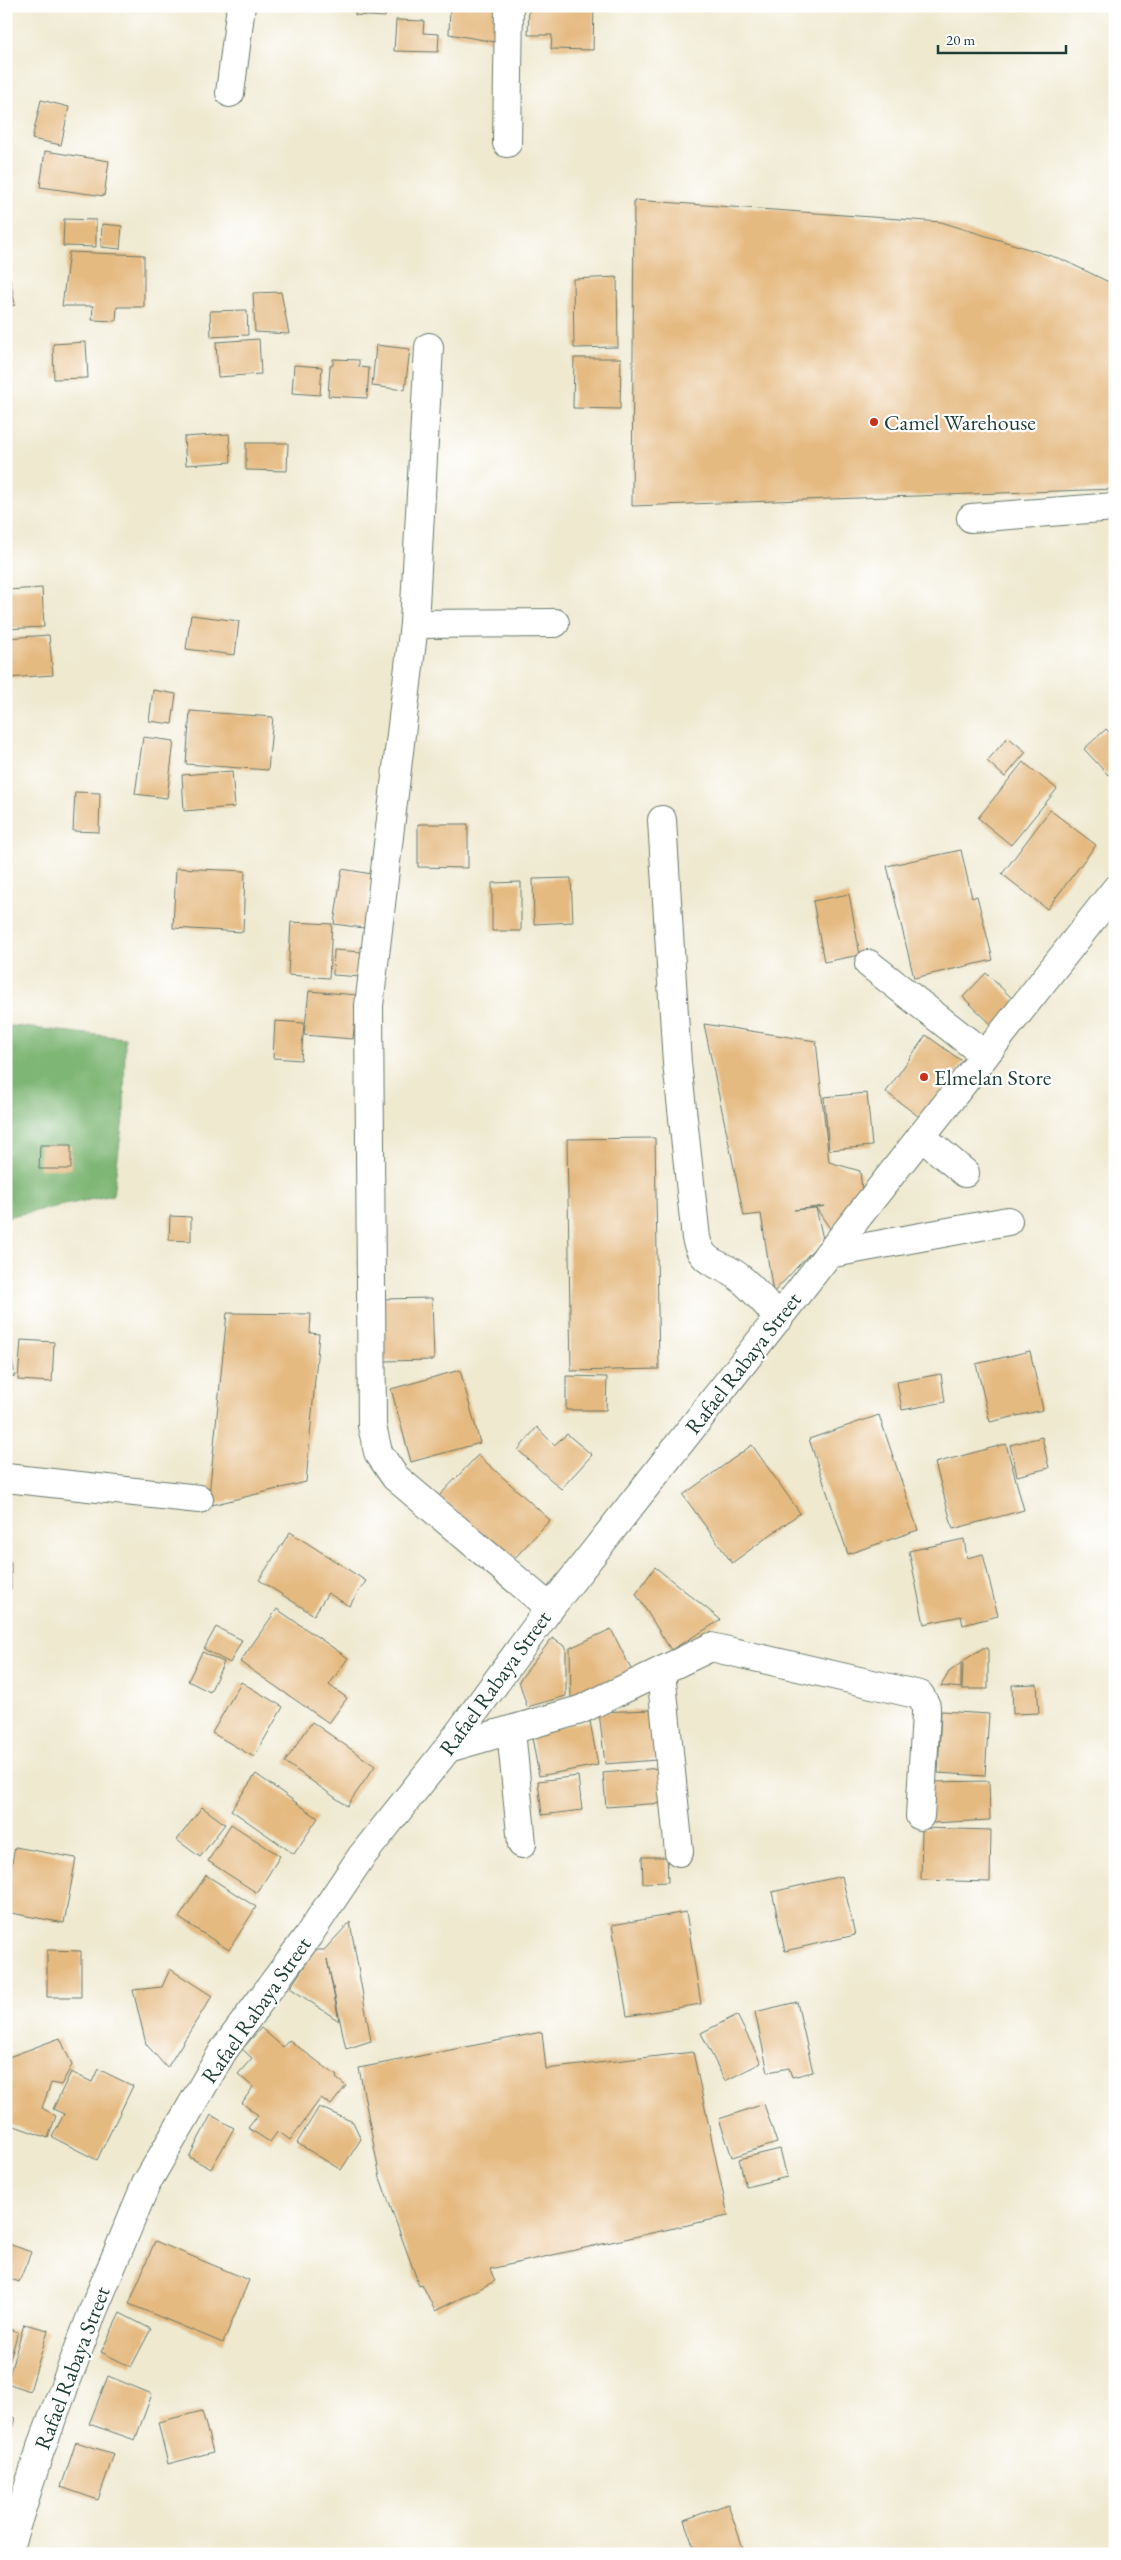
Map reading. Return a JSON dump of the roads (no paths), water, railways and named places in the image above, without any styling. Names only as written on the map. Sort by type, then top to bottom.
[{"type":"street","points":[[230,93],[241,6]]},
{"type":"street","points":[[507,143],[509,6]]},
{"type":"street","points":[[429,346],[414,624],[369,1006],[372,1426],[378,1452],[395,1478],[550,1608]]},
{"type":"street","points":[[971,518],[1115,507]]},
{"type":"street","points":[[414,624],[555,623]]},
{"type":"street","points":[[662,820],[678,1063],[696,1238],[699,1250],[708,1262],[739,1276],[779,1318]]},
{"type":"street","name":"Rafael Rabaya Street","points":[[7,2554],[40,2451],[93,2311],[146,2184],[223,2051],[308,1936],[361,1857],[448,1748],[550,1608],[1115,890]]},
{"type":"street","points":[[869,964],[985,1055]]},
{"type":"street","points":[[921,1136],[964,1172]]},
{"type":"street","points":[[828,1254],[1008,1221]]},
{"type":"street","points":[[6,1478],[199,1499]]},
{"type":"street","points":[[448,1748],[580,1710],[711,1647],[916,1693],[923,1701],[926,1714],[920,1816]]},
{"type":"street","points":[[661,1672],[679,1852]]},
{"type":"street","points":[[511,1730],[522,1844]]},
{"type":"place","name":"Camel Warehouse","points":[[874,422]]},
{"type":"place","name":"Elmelan Store","points":[[924,1077]]}]
